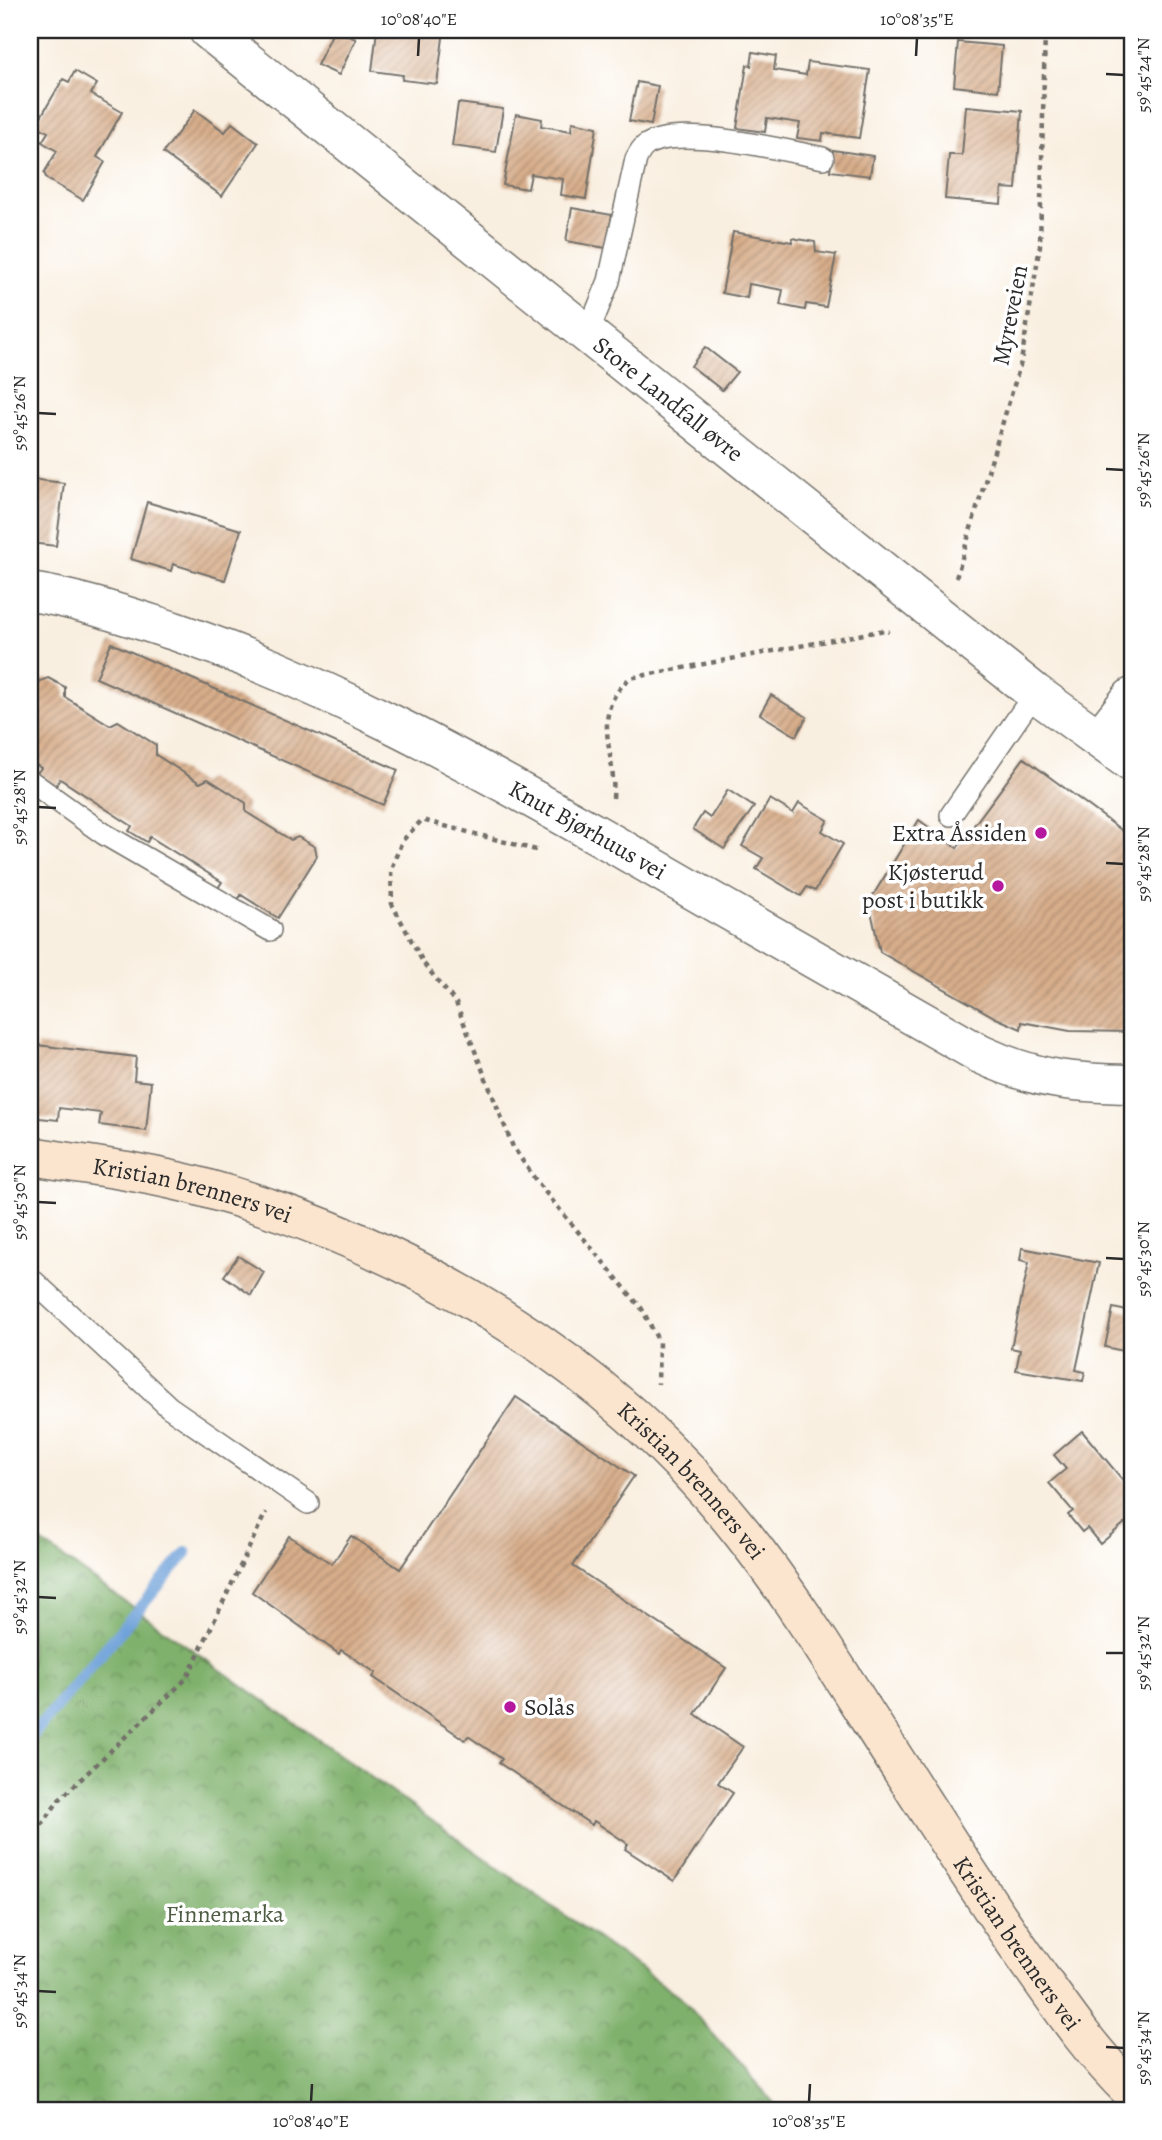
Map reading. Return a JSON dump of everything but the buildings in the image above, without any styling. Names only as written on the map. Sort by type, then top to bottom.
[{"type":"main road","name":"Kristian brenners vei","points":[[30,1156],[200,1187],[295,1217],[386,1253],[469,1296],[543,1343],[656,1439],[741,1531],[778,1582],[1016,1944],[1097,2058],[1132,2092]]},
{"type":"street","name":"Store Landfall øvre","points":[[208,30],[272,78],[587,335],[1035,693],[1132,763]]},
{"type":"street","name":"Knut Bjørhuus vei","points":[[30,592],[134,618],[230,651],[317,687],[442,749],[981,1054],[1015,1070],[1058,1081],[1132,1084]]},
{"type":"street","points":[[1099,739],[1132,697]]},
{"type":"lane","points":[[587,335],[609,281],[636,159],[645,146],[658,140],[683,137],[719,140],[823,158]]},
{"type":"lane","points":[[951,815],[1035,693]]},
{"type":"lane","points":[[30,781],[104,834],[270,930]]},
{"type":"lane","points":[[30,1278],[169,1408],[308,1503]]},
{"type":"path","name":"Myreveien","points":[[953,586],[1021,362],[1036,272],[1040,246],[1045,30]]},
{"type":"path","points":[[656,1439],[659,1342],[642,1309],[537,1182],[513,1147],[456,1003],[424,964],[392,904],[391,869],[402,841],[422,820],[551,853],[594,834],[613,801],[615,779],[606,731],[608,712],[614,692],[630,678],[885,630],[894,635]]},
{"type":"path","points":[[30,1842],[59,1800],[187,1678],[280,1483]]},
{"type":"green space","name":"Finnemarka","points":[[30,1534],[682,1999],[780,2110],[30,2110]]},
{"type":"waterway","points":[[30,1738],[186,1553]]},
{"type":"place","name":"Extra Åssiden","points":[[1041,833]]},
{"type":"place","name":"Kjøsterud post i butikk","points":[[998,886]]},
{"type":"place","name":"Solås","points":[[510,1707]]}]
